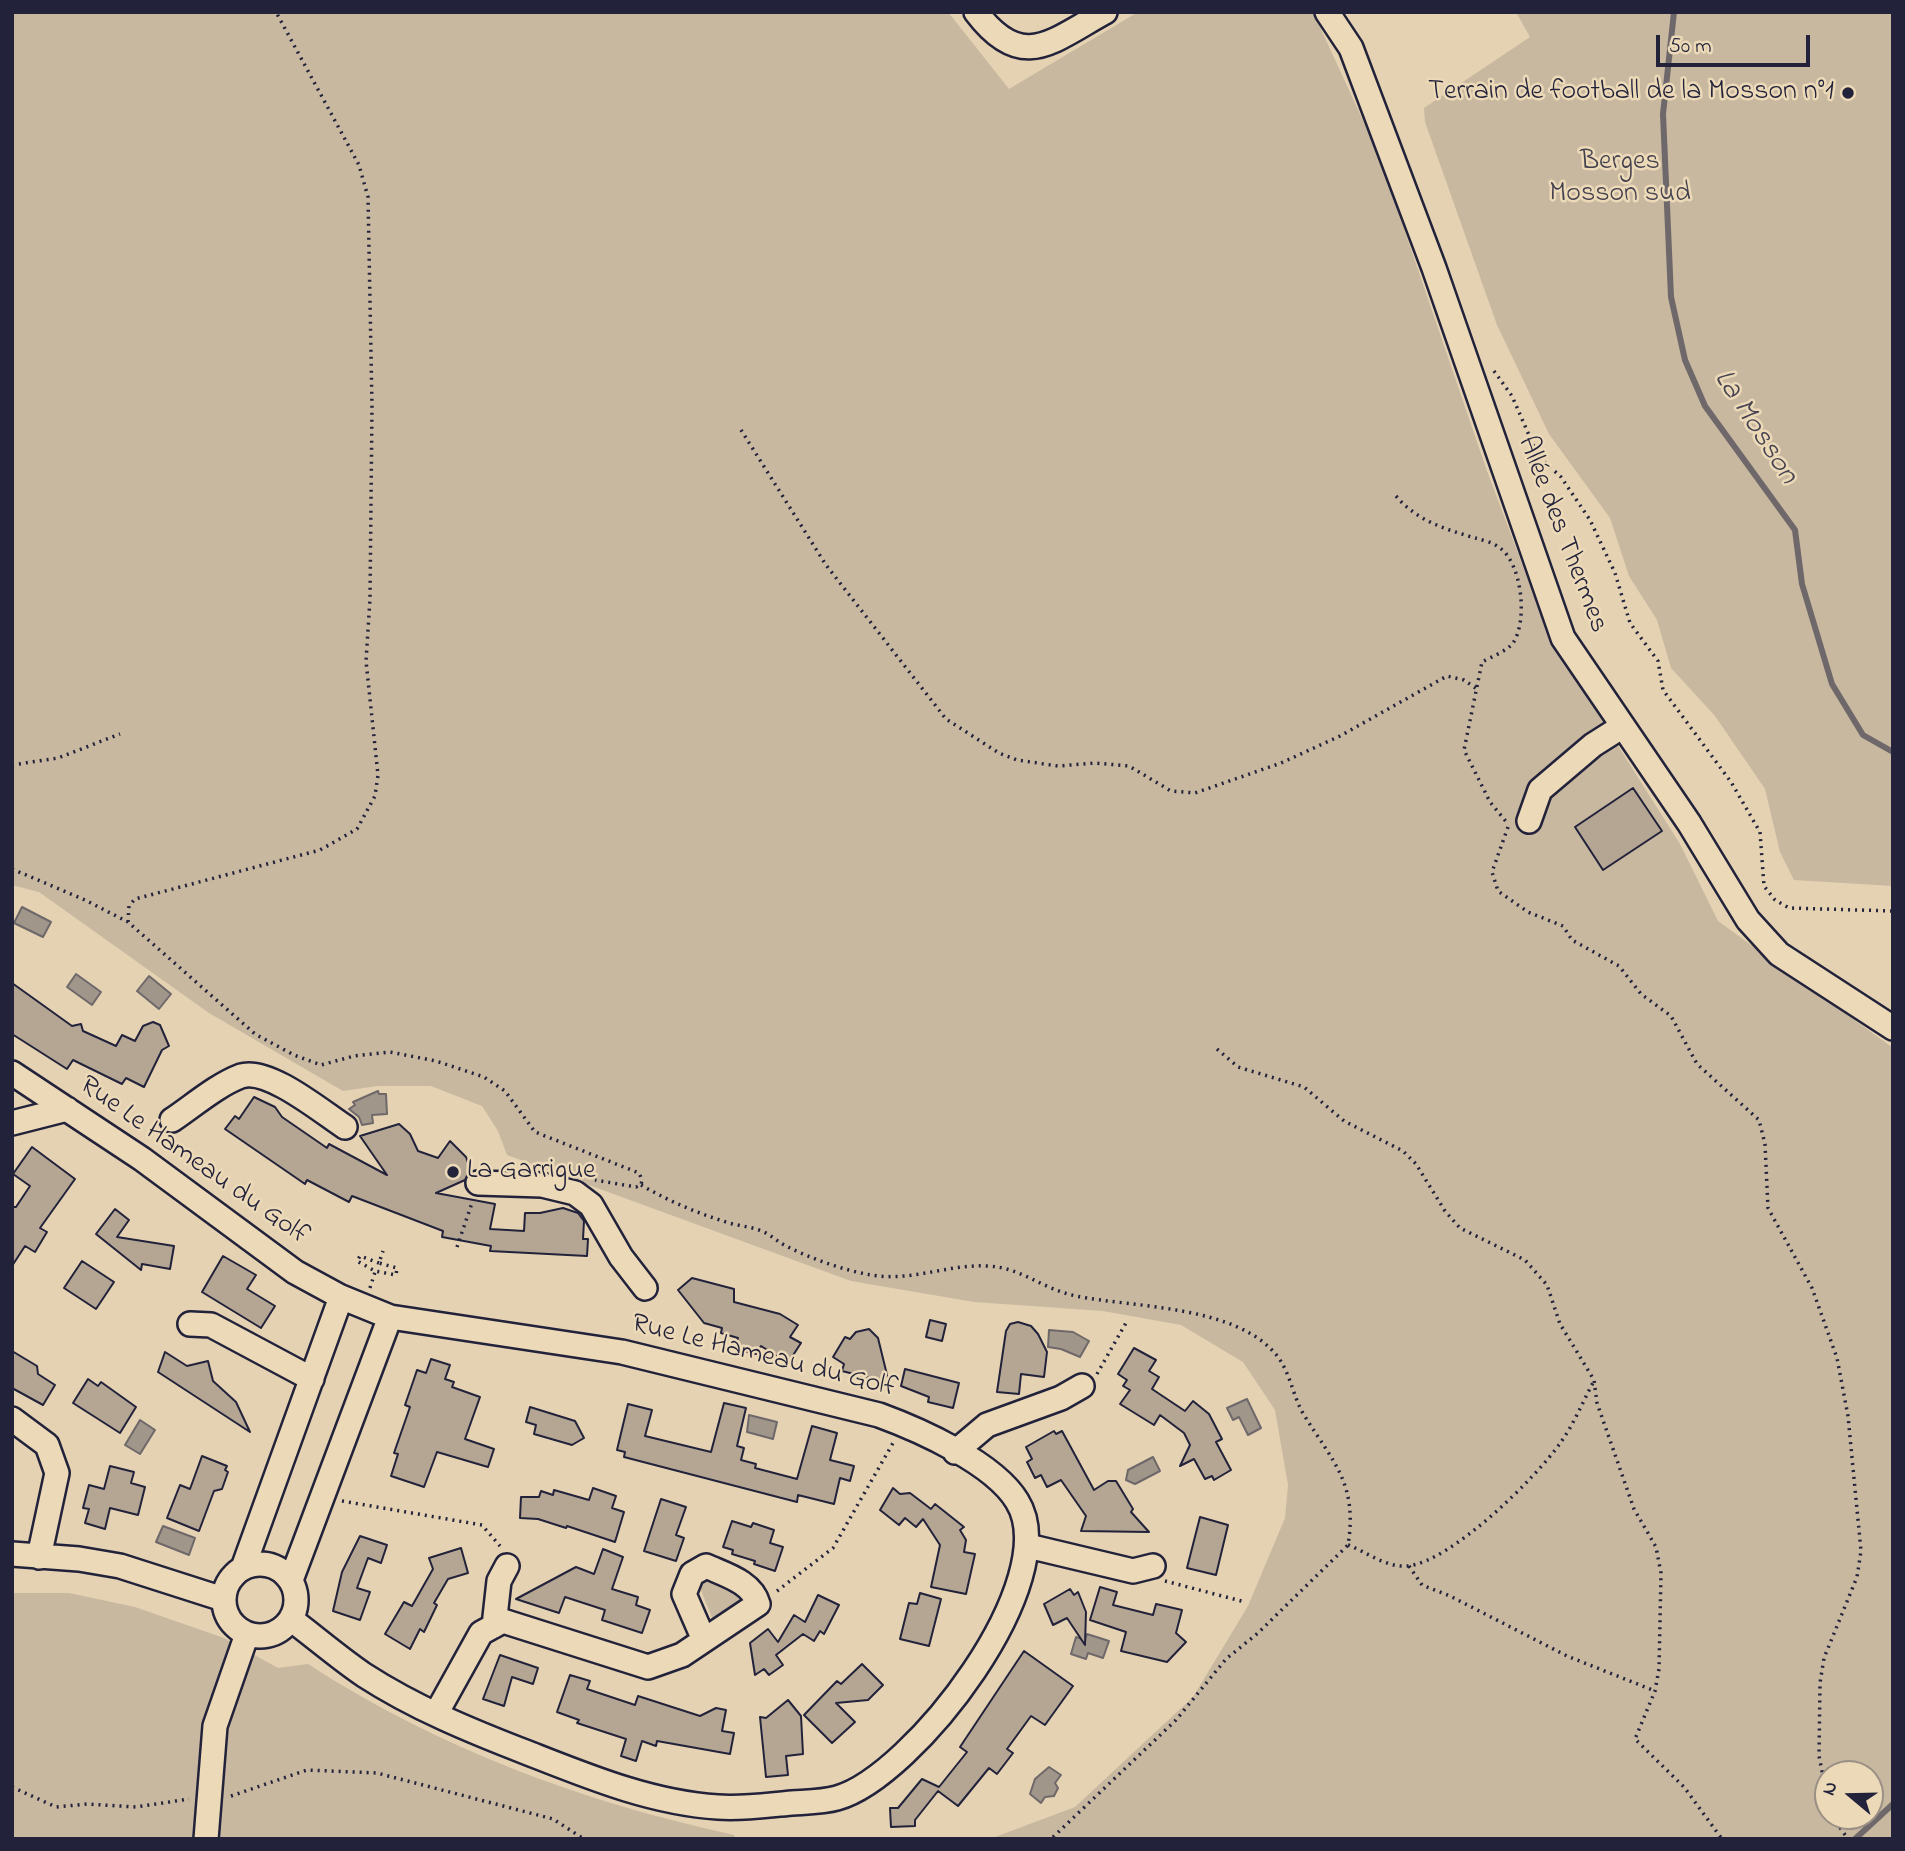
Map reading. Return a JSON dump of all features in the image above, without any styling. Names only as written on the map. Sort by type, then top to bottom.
[{"type":"street","points":[[976,12],[1000,39],[1017,46],[1040,48],[1105,12]]},
{"type":"street","name":"Allée des Thermes","points":[[1327,12],[1351,48],[1434,268],[1563,638],[1689,823],[1748,920],[1779,954],[1893,1028]]},
{"type":"street","points":[[1519,823],[1540,790],[1593,745],[1623,726]]},
{"type":"street","name":"Rue Le Hameau du Golf","points":[[12,1073],[142,1159],[295,1272],[341,1297],[390,1317],[622,1352],[789,1391],[904,1424],[990,1472],[1017,1501],[1028,1531],[1028,1546],[1021,1578],[1000,1625],[963,1687],[920,1741],[862,1789],[835,1799],[719,1807],[652,1797],[597,1780],[436,1714],[363,1674],[292,1620]]},
{"type":"street","points":[[172,1119],[242,1076],[257,1075],[278,1083],[345,1127]]},
{"type":"street","points":[[12,1123],[67,1109]]},
{"type":"street","points":[[478,1184],[542,1185],[575,1193],[591,1205],[621,1257],[645,1288]]},
{"type":"street","points":[[243,1568],[341,1297]]},
{"type":"street","points":[[291,1580],[390,1317]]},
{"type":"street","points":[[190,1324],[211,1325],[312,1379]]},
{"type":"street","points":[[956,1452],[987,1426],[1061,1398],[1082,1387]]},
{"type":"street","points":[[12,1419],[47,1445],[57,1473],[39,1557]]},
{"type":"street","points":[[1028,1546],[1133,1571],[1153,1566]]},
{"type":"street","points":[[12,1554],[120,1566],[223,1599]]},
{"type":"street","points":[[260,1563],[278,1567],[291,1580],[297,1600],[292,1620],[280,1632],[264,1637],[247,1634],[234,1626],[226,1614],[223,1599],[229,1581],[243,1568],[260,1563]]},
{"type":"street","points":[[494,1626],[499,1581],[507,1566]]},
{"type":"street","points":[[436,1714],[481,1633],[503,1621],[649,1667],[682,1655],[758,1604],[755,1593],[706,1566],[692,1574],[684,1594],[704,1640]]},
{"type":"street","points":[[206,1839],[215,1726],[247,1634]]},
{"type":"path","points":[[128,922],[129,906],[135,899],[320,850],[357,829],[375,796],[378,775],[366,661],[370,599],[372,406],[368,197],[359,165],[276,12]]},
{"type":"path","points":[[1491,367],[1512,396],[1538,456],[1561,477],[1590,520],[1615,573],[1630,623],[1658,660],[1663,690],[1731,782],[1760,832],[1765,886],[1774,900],[1789,908],[1893,911]]},
{"type":"path","points":[[741,430],[826,565],[946,719],[999,753],[1017,760],[1058,766],[1095,763],[1129,766],[1171,791],[1195,793],[1281,763],[1340,736],[1447,676],[1464,680],[1477,689]]},
{"type":"path","points":[[1396,496],[1429,523],[1501,548],[1511,562],[1524,610],[1520,629],[1512,646],[1482,662],[1464,750],[1502,820],[1519,823],[1492,872],[1498,891],[1528,912],[1563,926],[1572,940],[1619,965],[1641,994],[1671,1016],[1697,1064],[1759,1120],[1765,1144],[1768,1209],[1812,1288],[1838,1358],[1848,1416],[1861,1550],[1857,1577],[1824,1658],[1820,1684],[1820,1760]]},
{"type":"path","points":[[12,765],[58,758],[120,734]]},
{"type":"path","points":[[12,870],[85,900],[128,922],[255,1034],[294,1055],[321,1065],[354,1056],[390,1052],[436,1061],[484,1077],[505,1091],[535,1132],[639,1173],[641,1185]]},
{"type":"path","points":[[1217,1049],[1238,1067],[1304,1087],[1344,1121],[1403,1151],[1416,1164],[1445,1211],[1460,1228],[1525,1260],[1540,1275],[1555,1302],[1560,1324],[1594,1380],[1597,1403],[1634,1509],[1657,1547],[1661,1573],[1662,1621],[1654,1691],[1634,1739],[1684,1787],[1722,1839]]},
{"type":"path","points":[[575,1193],[582,1178],[641,1185],[671,1202],[725,1222],[763,1231],[796,1250],[872,1275],[911,1277],[985,1265],[1017,1269],[1039,1284],[1075,1296],[1126,1302],[1240,1326],[1278,1357],[1294,1385],[1302,1413],[1344,1476],[1350,1531],[1348,1545],[1258,1633],[1226,1659],[1176,1720],[1051,1839]]},
{"type":"path","points":[[457,1247],[478,1184]]},
{"type":"path","points":[[379,1263],[383,1251]]},
{"type":"path","points":[[360,1256],[379,1263],[397,1268],[396,1275],[375,1271],[357,1261],[360,1256]]},
{"type":"path","points":[[1082,1387],[1095,1378],[1128,1321]]},
{"type":"path","points":[[1348,1545],[1373,1558],[1409,1566],[1429,1558],[1469,1534],[1505,1504],[1562,1441],[1594,1380]]},
{"type":"path","points":[[758,1604],[833,1548],[904,1424]]},
{"type":"path","points":[[323,1497],[482,1525],[499,1543],[507,1566]]},
{"type":"path","points":[[1153,1566],[1164,1581],[1245,1602]]},
{"type":"path","points":[[1409,1566],[1422,1585],[1450,1595],[1567,1656],[1654,1691]]},
{"type":"path","points":[[12,1787],[56,1807],[87,1804],[136,1807],[209,1794],[237,1796],[307,1770],[377,1773],[553,1819],[584,1839]]},
{"type":"green space","points":[[12,12],[948,12],[1009,89],[1138,12],[1313,12],[1378,153],[1487,471],[1550,638],[1680,844],[1718,921],[1893,1048],[1893,1839],[954,1839],[995,1837],[1075,1807],[1193,1697],[1248,1606],[1285,1518],[1288,1485],[1275,1410],[1243,1362],[1181,1325],[1103,1311],[974,1302],[851,1281],[507,1155],[498,1131],[482,1106],[431,1086],[377,1086],[343,1091],[209,1013],[39,892],[12,885]]},
{"type":"green space","name":"Berges Mosson sud","points":[[1516,12],[1893,12],[1893,886],[1794,880],[1780,852],[1765,789],[1715,716],[1671,668],[1657,620],[1629,576],[1610,518],[1549,434],[1497,325],[1425,122],[1424,108],[1530,37]]},
{"type":"green space","points":[[710,1576],[738,1592],[742,1601],[715,1625],[700,1588],[703,1579]]},
{"type":"green space","points":[[12,1593],[69,1593],[135,1607],[224,1638],[278,1668],[308,1664],[408,1722],[513,1769],[622,1806],[734,1835],[736,1839],[12,1839]]},
{"type":"shaded area","points":[[22,907],[51,922],[43,937],[14,923]]},
{"type":"shaded area","points":[[76,974],[101,992],[92,1005],[67,987]]},
{"type":"shaded area","points":[[149,976],[171,994],[159,1009],[137,991]]},
{"type":"shaded area","points":[[378,1091],[379,1094],[386,1094],[387,1114],[372,1115],[373,1123],[362,1125],[359,1117],[349,1109],[355,1105],[353,1102]]},
{"type":"shaded area","points":[[1049,1330],[1073,1332],[1089,1341],[1080,1357],[1048,1347]]},
{"type":"shaded area","points":[[1247,1399],[1261,1428],[1248,1435],[1239,1417],[1233,1420],[1227,1408]]},
{"type":"shaded area","points":[[749,1415],[777,1422],[773,1439],[747,1432]]},
{"type":"shaded area","points":[[140,1420],[155,1430],[140,1454],[125,1445]]},
{"type":"shaded area","points":[[1153,1457],[1160,1471],[1135,1484],[1126,1480],[1128,1470]]},
{"type":"shaded area","points":[[163,1526],[195,1538],[189,1555],[156,1542]]},
{"type":"shaded area","points":[[1087,1634],[1109,1641],[1103,1658],[1088,1653],[1086,1659],[1071,1654],[1076,1637],[1085,1640]]},
{"type":"shaded area","points":[[1049,1767],[1061,1775],[1055,1783],[1058,1788],[1054,1796],[1045,1797],[1041,1803],[1030,1794],[1035,1779]]},
{"type":"building","points":[[1633,788],[1662,831],[1603,870],[1575,827]]},
{"type":"building","points":[[12,983],[72,1026],[81,1024],[83,1031],[116,1046],[122,1035],[135,1041],[143,1026],[153,1022],[160,1025],[169,1046],[162,1050],[144,1087],[126,1078],[122,1084],[73,1060],[67,1069],[12,1034]]},
{"type":"building","points":[[254,1097],[275,1107],[282,1117],[327,1148],[329,1144],[387,1175],[360,1136],[399,1124],[410,1134],[418,1151],[438,1158],[450,1141],[466,1157],[471,1171],[465,1180],[436,1193],[495,1204],[490,1229],[524,1231],[525,1213],[563,1208],[578,1213],[584,1221],[583,1239],[588,1239],[587,1256],[490,1251],[491,1246],[442,1237],[443,1231],[352,1196],[349,1202],[307,1180],[305,1184],[225,1129],[235,1116],[239,1119]]},
{"type":"building","points":[[32,1147],[75,1179],[40,1228],[47,1232],[35,1252],[25,1246],[12,1266],[12,1207],[16,1207],[30,1186],[13,1174]]},
{"type":"building","points":[[115,1209],[129,1220],[117,1237],[174,1246],[170,1269],[142,1264],[141,1270],[96,1234]]},
{"type":"building","points":[[223,1256],[256,1275],[247,1289],[275,1306],[261,1328],[202,1292]]},
{"type":"building","points":[[82,1261],[114,1282],[96,1309],[64,1288]]},
{"type":"building","points":[[692,1278],[734,1289],[734,1302],[780,1314],[798,1325],[790,1337],[801,1343],[788,1363],[761,1346],[756,1354],[734,1349],[738,1338],[721,1333],[722,1328],[704,1323],[678,1290]]},
{"type":"building","points":[[930,1320],[946,1324],[942,1341],[926,1337]]},
{"type":"building","points":[[1018,1322],[1031,1326],[1047,1352],[1044,1377],[1021,1374],[1019,1394],[997,1392],[1006,1331],[1010,1324]]},
{"type":"building","points":[[869,1329],[878,1338],[889,1383],[842,1371],[844,1364],[833,1357],[845,1337],[850,1339],[856,1332]]},
{"type":"building","points":[[1134,1348],[1156,1360],[1149,1371],[1159,1377],[1152,1389],[1185,1411],[1193,1401],[1209,1414],[1222,1439],[1216,1442],[1231,1470],[1214,1480],[1212,1476],[1205,1479],[1194,1459],[1180,1466],[1190,1445],[1184,1433],[1160,1415],[1154,1425],[1120,1404],[1130,1390],[1123,1386],[1127,1380],[1118,1374]]},
{"type":"building","points":[[12,1351],[37,1366],[38,1374],[55,1385],[43,1405],[12,1388]]},
{"type":"building","points":[[165,1352],[187,1366],[208,1361],[213,1381],[236,1402],[250,1432],[158,1372]]},
{"type":"building","points":[[431,1359],[450,1365],[445,1379],[454,1382],[452,1387],[480,1397],[465,1439],[494,1449],[488,1467],[437,1452],[424,1487],[391,1476],[398,1454],[394,1453],[410,1407],[405,1405],[417,1370],[426,1373]]},
{"type":"building","points":[[905,1369],[959,1383],[953,1408],[928,1402],[929,1397],[901,1386]]},
{"type":"building","points":[[88,1379],[98,1386],[101,1382],[136,1407],[120,1433],[73,1403]]},
{"type":"building","points":[[724,1403],[746,1408],[737,1446],[744,1448],[741,1460],[756,1464],[755,1468],[797,1479],[812,1426],[837,1433],[830,1460],[854,1466],[850,1481],[840,1478],[834,1504],[798,1495],[797,1502],[624,1457],[625,1452],[617,1450],[628,1404],[652,1410],[645,1436],[711,1452]]},
{"type":"building","points":[[530,1407],[575,1421],[584,1438],[572,1445],[534,1434],[536,1425],[526,1422]]},
{"type":"building","points":[[1054,1431],[1056,1434],[1062,1431],[1094,1490],[1108,1481],[1116,1481],[1133,1509],[1131,1512],[1149,1532],[1081,1531],[1086,1516],[1061,1480],[1047,1487],[1041,1475],[1035,1478],[1027,1462],[1032,1459],[1026,1447]]},
{"type":"building","points":[[202,1456],[227,1466],[225,1470],[228,1472],[222,1489],[214,1491],[199,1531],[167,1518],[180,1485],[190,1489]]},
{"type":"building","points":[[110,1466],[134,1472],[131,1483],[145,1487],[138,1515],[110,1508],[105,1529],[85,1523],[89,1509],[83,1508],[89,1485],[104,1489]]},
{"type":"building","points":[[593,1488],[616,1496],[612,1508],[624,1512],[615,1542],[567,1526],[566,1528],[538,1519],[520,1518],[521,1497],[539,1497],[541,1491],[553,1495],[554,1490],[589,1500]]},
{"type":"building","points":[[893,1488],[900,1494],[910,1493],[931,1509],[935,1504],[964,1527],[960,1530],[966,1540],[964,1552],[975,1554],[966,1594],[931,1587],[940,1545],[923,1519],[916,1527],[905,1518],[899,1525],[880,1510]]},
{"type":"building","points":[[661,1499],[686,1507],[676,1535],[684,1538],[676,1561],[644,1551]]},
{"type":"building","points":[[1200,1517],[1228,1525],[1216,1575],[1187,1568]]},
{"type":"building","points":[[732,1521],[751,1527],[753,1523],[774,1530],[770,1543],[783,1547],[775,1571],[732,1554],[733,1550],[723,1547]]},
{"type":"building","points":[[360,1536],[387,1545],[381,1563],[368,1558],[357,1588],[370,1592],[360,1620],[333,1611],[342,1572]]},
{"type":"building","points":[[461,1548],[468,1573],[448,1579],[434,1603],[437,1605],[424,1632],[420,1629],[410,1649],[385,1634],[404,1602],[412,1606],[433,1569],[429,1558]]},
{"type":"building","points":[[603,1549],[623,1557],[612,1589],[638,1597],[636,1605],[650,1610],[642,1633],[602,1620],[605,1610],[565,1597],[559,1613],[516,1599],[576,1567],[594,1574]]},
{"type":"building","points":[[1100,1587],[1117,1592],[1113,1605],[1153,1615],[1156,1604],[1182,1610],[1176,1633],[1186,1642],[1167,1662],[1121,1651],[1126,1632],[1090,1620]]},
{"type":"building","points":[[1070,1589],[1074,1595],[1078,1592],[1086,1612],[1085,1645],[1067,1618],[1053,1625],[1044,1604]]},
{"type":"building","points":[[920,1593],[941,1599],[929,1646],[900,1639],[909,1603],[917,1604]]},
{"type":"building","points":[[818,1595],[839,1605],[824,1634],[820,1631],[814,1641],[803,1634],[776,1655],[783,1665],[769,1675],[764,1669],[755,1675],[750,1643],[768,1629],[778,1642],[794,1615],[805,1622]]},
{"type":"building","points":[[1024,1651],[1073,1686],[1045,1725],[1031,1716],[1007,1749],[1013,1753],[997,1774],[989,1768],[958,1806],[938,1791],[915,1820],[915,1826],[891,1827],[890,1808],[898,1808],[922,1779],[939,1787],[967,1752],[960,1747]]},
{"type":"building","points":[[500,1655],[538,1668],[533,1684],[512,1677],[504,1706],[483,1699]]},
{"type":"building","points":[[862,1664],[883,1685],[868,1700],[836,1703],[855,1722],[832,1743],[804,1715],[837,1681],[841,1684]]},
{"type":"building","points":[[570,1675],[590,1681],[587,1689],[635,1705],[638,1696],[700,1716],[716,1708],[726,1710],[722,1731],[734,1733],[730,1754],[657,1741],[656,1746],[642,1741],[636,1761],[621,1756],[626,1739],[577,1723],[579,1720],[557,1712]]},
{"type":"building","points":[[788,1700],[801,1716],[803,1754],[786,1756],[788,1775],[766,1777],[760,1717],[766,1718]]},
{"type":"waterway","name":"La Mosson","points":[[1674,12],[1663,114],[1671,297],[1685,360],[1705,406],[1795,530],[1802,584],[1832,684],[1863,735],[1893,752]]},
{"type":"waterway","points":[[1855,1839],[1893,1804]]},
{"type":"place","name":"Terrain de football de la Mosson n°1","points":[[1848,93]]},
{"type":"place","name":"La Garrigue","points":[[453,1172]]}]
